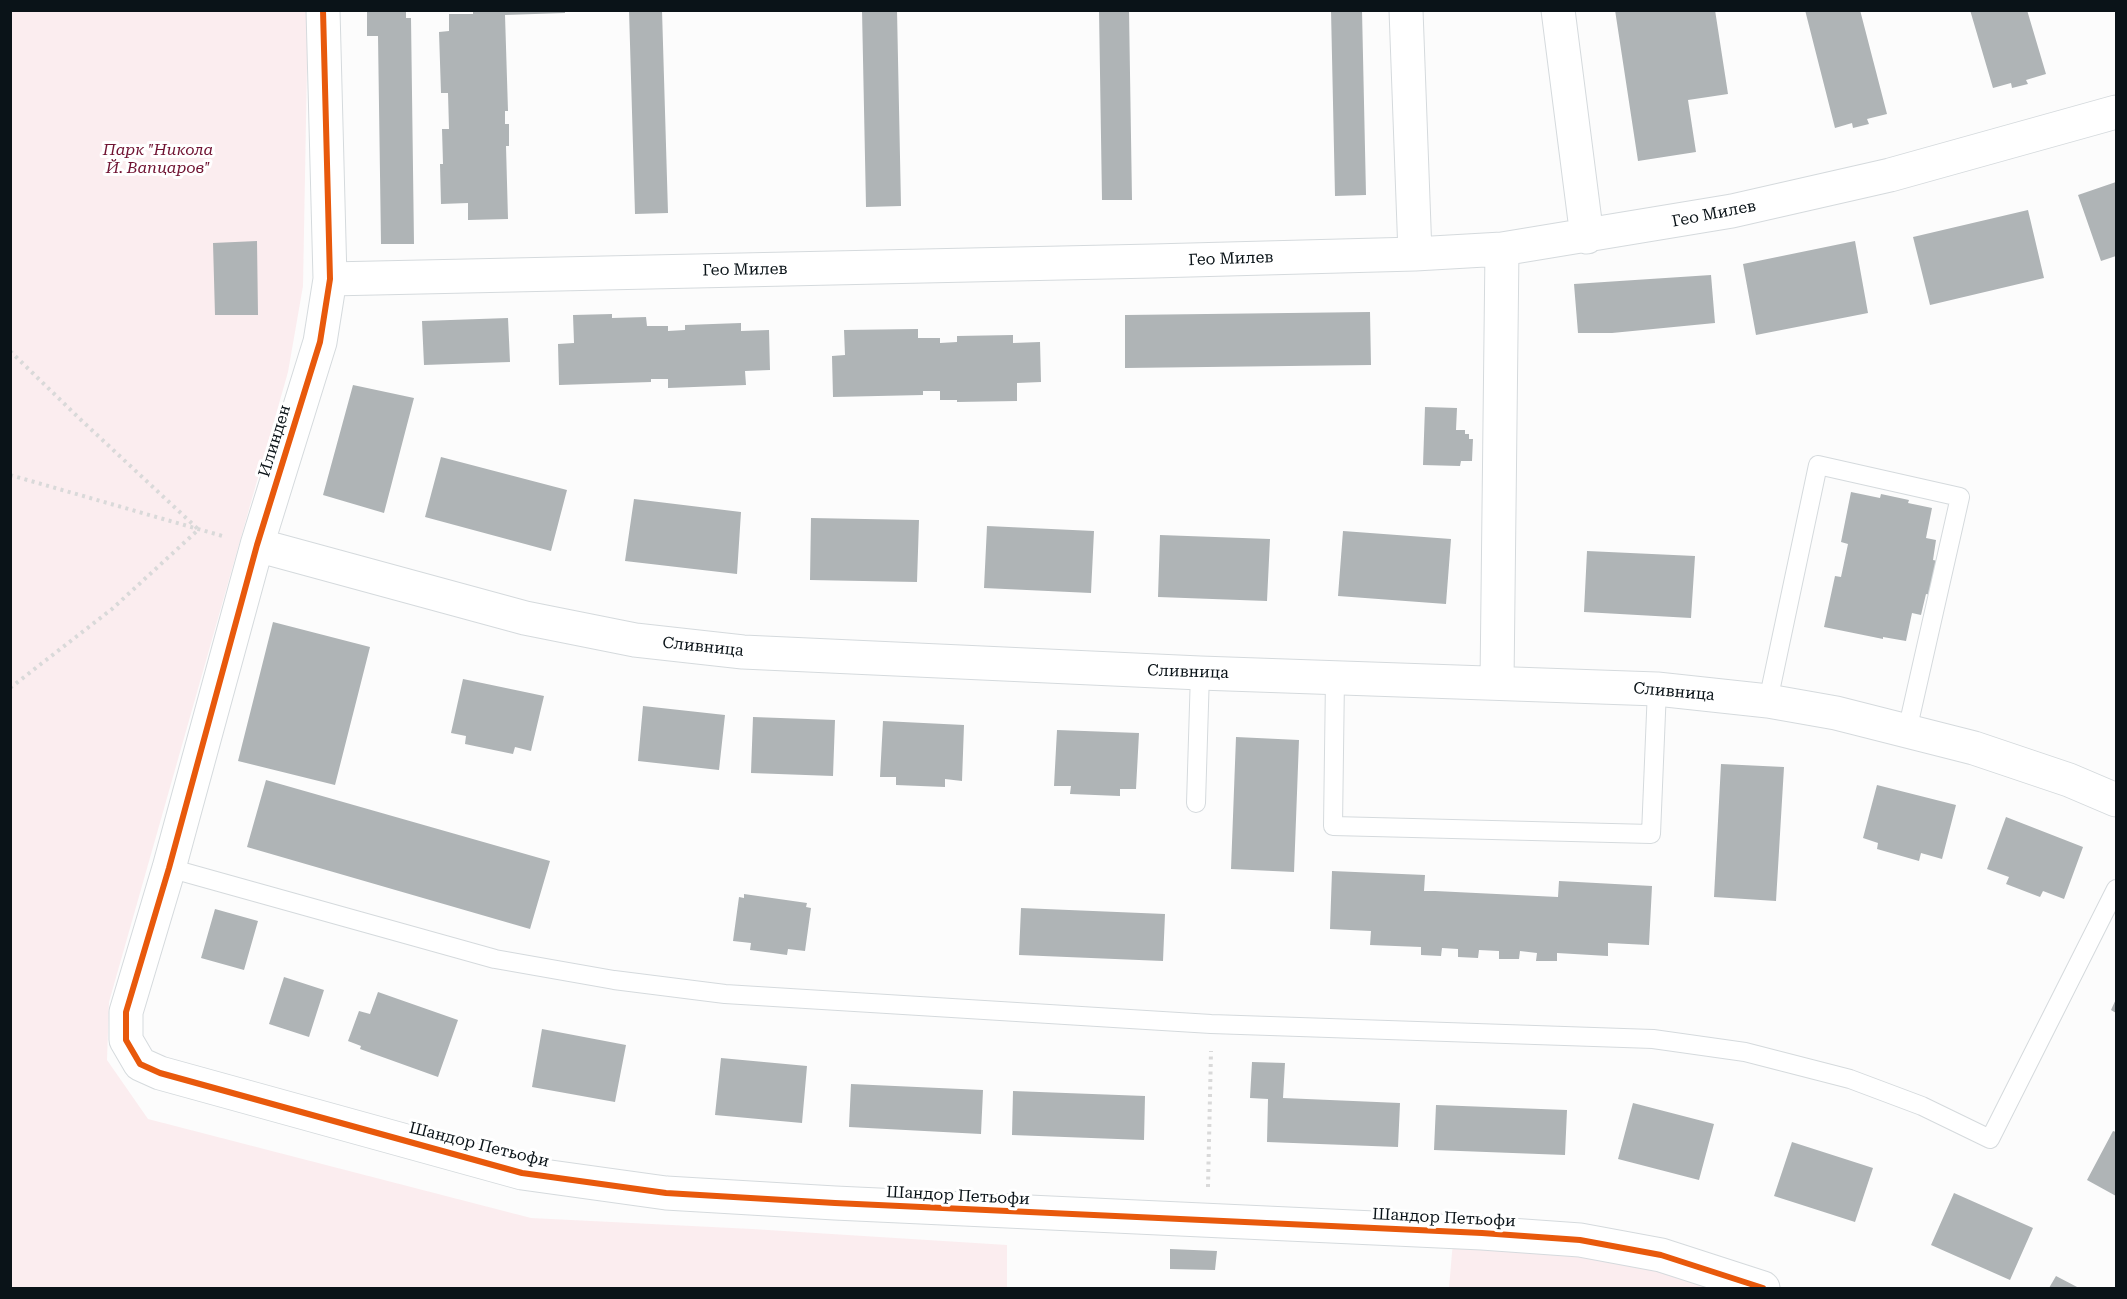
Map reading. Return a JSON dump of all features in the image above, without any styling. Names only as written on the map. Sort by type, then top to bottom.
[{"type":"street","name":"Илинден","points":[[169,868],[257,545],[320,342],[330,279],[323,10]]},
{"type":"street","points":[[1406,10],[1415,254]]},
{"type":"street","points":[[1558,10],[1587,237]]},
{"type":"street","name":"Гео Милев","points":[[330,279],[1415,254],[1502,249],[1587,237],[1732,211],[1890,175],[2116,112]]},
{"type":"street","points":[[1497,682],[1502,445],[1502,249]]},
{"type":"street","name":"Сливница","points":[[257,545],[525,618],[635,640],[743,652],[1200,673],[1657,689],[1768,701],[1836,713],[1974,748],[2069,780],[2116,800]]},
{"type":"street","name":"Шандор Петьофи","points":[[169,868],[126,1012],[126,1040],[140,1064],[160,1073],[533,1174],[666,1193],[1482,1233],[1580,1240],[1661,1255],[1763,1288]]},
{"type":"lane","points":[[1768,701],[1818,465],[1960,497],[1907,731]]},
{"type":"lane","points":[[1196,803],[1200,673]]},
{"type":"lane","points":[[1335,678],[1333,826],[1651,834],[1657,689]]},
{"type":"lane","points":[[169,868],[495,959],[615,980],[725,994],[1211,1024],[1653,1039],[1734,1050],[1850,1079],[1922,1106],[1990,1139],[2116,889]]},
{"type":"path","points":[[10,351],[199,530]]},
{"type":"path","points":[[10,475],[199,530]]},
{"type":"path","points":[[10,688],[112,609],[199,530]]},
{"type":"path","points":[[1208,1221],[1211,1024]]},
{"type":"green space","name":"Парк \"Никола Й. Вапцаров\"","points":[[10,11],[308,11],[303,286],[288,372],[109,1002],[107,1060],[148,1119],[531,1218],[1007,1245],[1007,1288],[11,1288]]},
{"type":"green space","points":[[1453,1241],[1571,1250],[1740,1288],[1449,1288]]},
{"type":"building","points":[[367,10],[406,10],[406,18],[411,18],[414,244],[381,244],[378,36],[367,36]]},
{"type":"building","points":[[473,10],[565,10],[565,13],[505,15],[508,111],[505,111],[505,124],[509,124],[509,146],[506,146],[508,219],[468,220],[468,203],[441,204],[442,129],[449,129],[448,93],[441,93],[439,32],[449,31],[449,14],[473,14]]},
{"type":"building","points":[[629,10],[662,10],[668,213],[635,214]]},
{"type":"building","points":[[862,10],[897,10],[901,206],[866,207]]},
{"type":"building","points":[[1099,10],[1129,10],[1132,200],[1102,200]]},
{"type":"building","points":[[1331,10],[1362,10],[1366,195],[1335,196]]},
{"type":"building","points":[[1615,10],[1715,10],[1728,94],[1688,100],[1696,152],[1638,161]]},
{"type":"building","points":[[1805,10],[1860,10],[1887,114],[1867,119],[1869,124],[1853,128],[1852,123],[1835,128]]},
{"type":"building","points":[[1970,10],[2027,10],[2046,74],[2026,80],[2028,84],[2012,88],[2011,83],[1993,88]]},
{"type":"building","points":[[2116,182],[2116,256],[2101,261],[2078,195]]},
{"type":"building","points":[[2028,210],[2044,278],[1930,305],[1913,237]]},
{"type":"building","points":[[257,241],[258,315],[215,315],[213,243]]},
{"type":"building","points":[[1855,241],[1868,313],[1756,335],[1743,264]]},
{"type":"building","points":[[1711,275],[1715,323],[1612,333],[1578,333],[1574,284]]},
{"type":"building","points":[[1370,312],[1371,365],[1125,368],[1125,315]]},
{"type":"building","points":[[612,314],[612,318],[646,317],[647,326],[668,326],[668,331],[685,330],[685,325],[741,323],[741,331],[769,330],[770,370],[745,371],[746,385],[668,388],[668,379],[651,379],[651,382],[559,385],[558,344],[574,343],[573,315]]},
{"type":"building","points":[[508,318],[510,362],[424,365],[422,321]]},
{"type":"building","points":[[918,329],[918,338],[940,338],[940,343],[957,342],[957,336],[1013,335],[1013,343],[1040,342],[1041,382],[1017,383],[1017,401],[940,400],[940,391],[923,391],[923,395],[833,397],[832,356],[845,355],[844,330]]},
{"type":"building","points":[[353,385],[414,398],[384,513],[323,495]]},
{"type":"building","points":[[1425,407],[1457,408],[1456,430],[1465,430],[1465,434],[1469,434],[1469,439],[1473,439],[1472,461],[1461,461],[1460,466],[1423,465]]},
{"type":"building","points":[[441,457],[567,490],[551,551],[425,517]]},
{"type":"building","points":[[1851,492],[1880,498],[1881,494],[1932,508],[1926,538],[1936,540],[1933,560],[1938,561],[1931,595],[1926,594],[1921,615],[1912,613],[1906,641],[1883,637],[1883,639],[1824,627],[1835,576],[1841,577],[1848,544],[1841,542]]},
{"type":"building","points":[[634,499],[741,512],[737,574],[625,561]]},
{"type":"building","points":[[811,518],[919,520],[917,582],[810,580]]},
{"type":"building","points":[[987,526],[1094,531],[1091,593],[984,588]]},
{"type":"building","points":[[1343,531],[1451,539],[1446,604],[1338,596]]},
{"type":"building","points":[[1160,535],[1270,539],[1267,601],[1158,597]]},
{"type":"building","points":[[1587,551],[1695,556],[1691,618],[1584,612]]},
{"type":"building","points":[[273,622],[370,647],[335,785],[238,761]]},
{"type":"building","points":[[463,679],[544,696],[531,751],[515,747],[513,754],[465,744],[466,736],[451,733]]},
{"type":"building","points":[[643,706],[725,715],[719,770],[638,761]]},
{"type":"building","points":[[753,717],[835,720],[833,776],[751,773]]},
{"type":"building","points":[[883,721],[964,725],[962,781],[945,779],[945,787],[896,785],[896,777],[880,777]]},
{"type":"building","points":[[1057,730],[1139,733],[1136,789],[1120,789],[1120,796],[1070,794],[1071,786],[1054,786]]},
{"type":"building","points":[[1236,737],[1299,740],[1294,872],[1231,869]]},
{"type":"building","points":[[1721,764],[1784,767],[1776,901],[1714,897]]},
{"type":"building","points":[[266,780],[550,861],[530,929],[247,847]]},
{"type":"building","points":[[1877,785],[1956,805],[1942,859],[1921,853],[1919,861],[1877,849],[1878,843],[1863,838]]},
{"type":"building","points":[[2006,817],[2083,847],[2064,899],[2043,891],[2040,897],[2006,884],[2009,877],[1987,869]]},
{"type":"building","points":[[1332,871],[1425,875],[1424,891],[1558,897],[1559,881],[1652,886],[1649,945],[1608,943],[1608,956],[1557,953],[1557,961],[1536,961],[1537,953],[1520,951],[1519,959],[1499,959],[1499,951],[1479,950],[1478,958],[1458,957],[1458,949],[1442,948],[1441,956],[1421,955],[1421,947],[1370,945],[1371,931],[1330,929]]},
{"type":"building","points":[[744,894],[807,903],[806,907],[811,908],[805,951],[788,949],[787,955],[750,950],[751,943],[733,941],[739,897],[744,898]]},
{"type":"building","points":[[1021,908],[1165,914],[1163,961],[1019,955]]},
{"type":"building","points":[[215,909],[258,921],[244,970],[201,958]]},
{"type":"building","points":[[284,977],[324,990],[309,1037],[269,1024]]},
{"type":"building","points":[[378,992],[458,1020],[438,1077],[360,1049],[361,1046],[348,1041],[359,1011],[370,1014]]},
{"type":"building","points":[[2116,999],[2116,1013],[2111,1010]]},
{"type":"building","points":[[542,1029],[626,1045],[615,1102],[532,1087]]},
{"type":"building","points":[[721,1058],[807,1066],[802,1123],[715,1115]]},
{"type":"building","points":[[1252,1062],[1285,1063],[1283,1098],[1400,1103],[1398,1147],[1267,1142],[1268,1099],[1250,1098]]},
{"type":"building","points":[[851,1084],[983,1090],[981,1134],[849,1127]]},
{"type":"building","points":[[1013,1091],[1145,1096],[1144,1140],[1012,1135]]},
{"type":"building","points":[[1633,1103],[1714,1124],[1699,1180],[1618,1159]]},
{"type":"building","points":[[1436,1105],[1567,1110],[1565,1155],[1434,1150]]},
{"type":"building","points":[[2113,1131],[2116,1132],[2116,1196],[2087,1180]]},
{"type":"building","points":[[1792,1142],[1873,1168],[1855,1222],[1774,1196]]},
{"type":"building","points":[[1954,1193],[2033,1228],[2010,1280],[1931,1245]]},
{"type":"building","points":[[1170,1249],[1217,1251],[1215,1270],[1170,1269]]},
{"type":"building","points":[[2056,1276],[2079,1288],[2049,1288]]},
{"type":"cycle path","points":[[323,10],[330,279],[320,342],[257,545],[169,868],[126,1012],[126,1040],[140,1064],[160,1073],[522,1173],[666,1193],[1482,1233],[1580,1240],[1661,1255],[1763,1288]]}]
